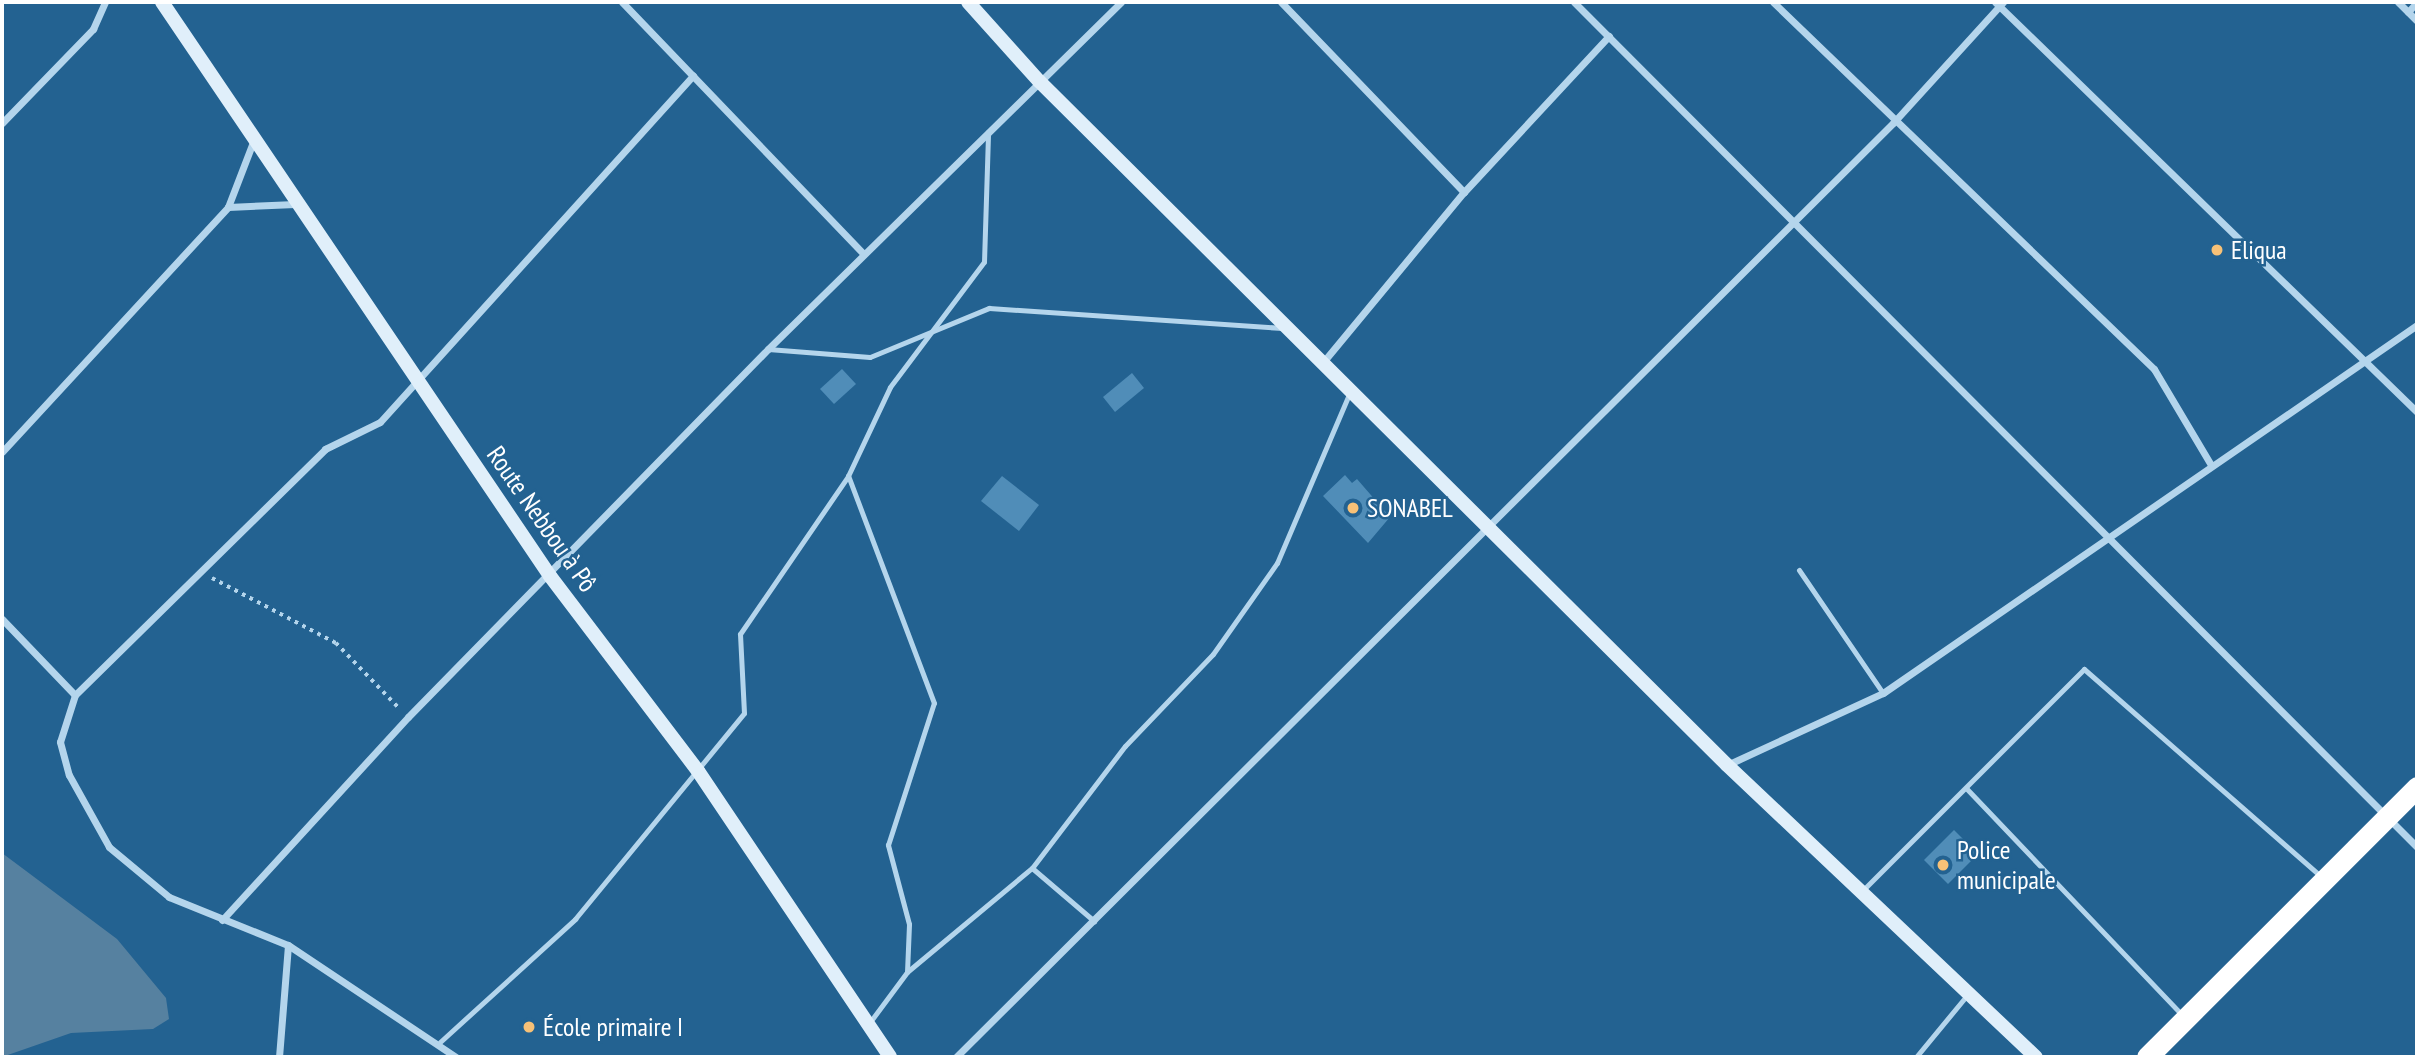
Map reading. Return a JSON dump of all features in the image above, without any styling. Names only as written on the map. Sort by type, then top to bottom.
[{"type":"highway","points":[[2147,1057],[2417,787]]},
{"type":"street","points":[[2,123],[93,29],[105,2]]},
{"type":"street","name":"Route Nebbou à Pô","points":[[162,2],[253,142],[550,576],[698,771],[870,1022],[890,1057]]},
{"type":"street","points":[[622,2],[864,254]]},
{"type":"street","points":[[968,2],[1040,81],[1352,388],[1486,527],[1727,765],[2036,1057]]},
{"type":"street","points":[[222,920],[408,718],[550,576],[768,349],[1121,2]]},
{"type":"street","points":[[1281,2],[1464,192]]},
{"type":"street","points":[[1574,2],[1793,219],[2106,539],[2417,848]]},
{"type":"street","points":[[1773,2],[1894,123],[2154,369],[2211,465]]},
{"type":"street","points":[[2398,2],[2417,21]]},
{"type":"street","points":[[2408,12],[2417,2]]},
{"type":"street","points":[[956,1057],[1793,219],[1894,123],[1999,3],[2417,412]]},
{"type":"street","points":[[1324,361],[1464,192],[1609,36]]},
{"type":"street","points":[[456,1057],[440,1042],[288,945],[169,897],[109,847],[69,775],[60,742],[75,695],[325,449],[380,422],[416,378],[693,76]]},
{"type":"street","points":[[2,453],[228,206],[253,142]]},
{"type":"street","points":[[228,206],[295,204]]},
{"type":"street","points":[[1727,765],[1883,693],[2417,325]]},
{"type":"street","points":[[2,619],[75,695]]},
{"type":"street","points":[[279,1057],[288,945]]},
{"type":"lane","points":[[440,1042],[575,919],[744,713],[740,634],[848,476],[890,387],[984,262],[988,131]]},
{"type":"lane","points":[[768,349],[870,357],[940,324],[989,307],[1290,328]]},
{"type":"lane","points":[[870,1022],[906,972],[1032,868],[1125,746],[1213,654],[1277,563],[1352,388]]},
{"type":"lane","points":[[848,476],[934,703],[887,845],[909,924],[906,972]]},
{"type":"lane","points":[[1799,570],[1883,693]]},
{"type":"lane","points":[[1860,893],[2084,668],[2324,879]]},
{"type":"lane","points":[[1966,788],[2185,1018]]},
{"type":"lane","points":[[1032,868],[1094,921]]},
{"type":"lane","points":[[1916,1057],[1970,992]]},
{"type":"path","points":[[201,572],[336,643],[408,718]]},
{"type":"water","points":[[2,853],[117,939],[166,998],[169,1019],[153,1029],[71,1033],[2,1057]]},
{"type":"building","points":[[842,369],[856,384],[834,404],[820,389]]},
{"type":"building","points":[[1132,373],[1144,388],[1115,412],[1103,397]]},
{"type":"building","points":[[1345,475],[1352,483],[1357,479],[1390,517],[1368,543],[1323,496]]},
{"type":"building","points":[[1002,476],[1039,505],[1019,531],[981,501]]},
{"type":"building","points":[[1954,830],[1978,854],[1948,884],[1924,860]]},
{"type":"place","name":"Eliqua","points":[[2217,250]]},
{"type":"place","name":"SONABEL","points":[[1353,508]]},
{"type":"place","name":"Police municipale","points":[[1943,865]]},
{"type":"place","name":"École primaire I","points":[[529,1027]]}]
